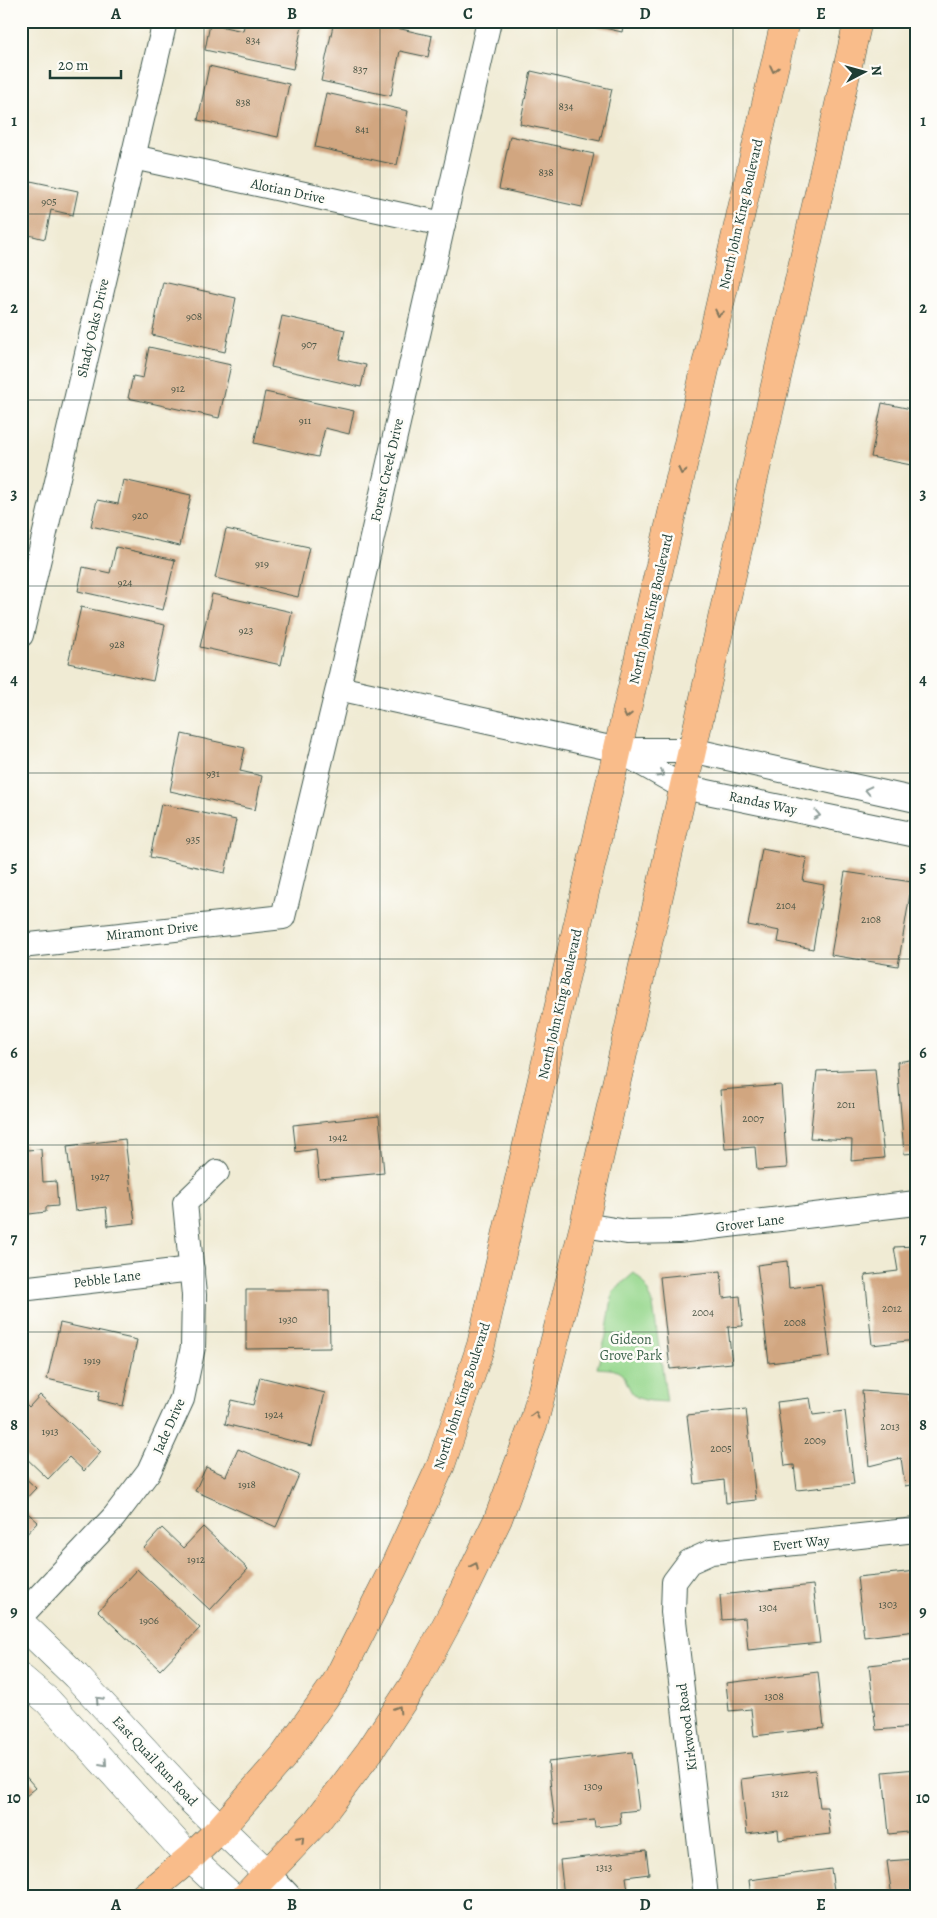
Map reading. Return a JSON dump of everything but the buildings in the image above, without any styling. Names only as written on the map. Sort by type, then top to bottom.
[{"type":"main road","name":"North John King Boulevard","points":[[143,1897],[190,1858],[220,1829],[283,1757],[336,1682],[394,1567],[441,1465],[481,1345],[785,21]]},
{"type":"main road","points":[[246,1897],[318,1821],[370,1751],[417,1680],[498,1519],[534,1422],[584,1225],[858,21]]},
{"type":"street","name":"Shady Oaks Drive","points":[[21,635],[165,21]]},
{"type":"street","name":"Forest Creek Drive","points":[[283,917],[338,688],[489,21]]},
{"type":"street","name":"Alotian Drive","points":[[133,157],[443,224]]},
{"type":"street","name":"Randas Way","points":[[338,688],[619,750],[691,750],[916,800]]},
{"type":"street","name":"Randas Way","points":[[619,750],[683,787],[916,835]]},
{"type":"street","name":"Miramont Drive","points":[[21,946],[283,917]]},
{"type":"street","name":"Jade Drive","points":[[21,1616],[114,1517],[149,1471],[182,1399],[193,1347],[194,1295],[185,1203],[217,1172]]},
{"type":"street","name":"Grover Lane","points":[[584,1225],[627,1232],[678,1232],[916,1202]]},
{"type":"street","name":"Pebble Lane","points":[[21,1290],[192,1269]]},
{"type":"street","name":"Evert Way","points":[[689,1562],[711,1552],[916,1530]]},
{"type":"street","name":"Kirkwood Road","points":[[689,1562],[674,1582],[674,1612],[706,1897]]},
{"type":"street","name":"East Quail Run Road","points":[[21,1623],[76,1676],[189,1798],[290,1897]]},
{"type":"street","points":[[21,1678],[48,1701],[190,1858],[232,1897]]},
{"type":"green space","name":"Gideon Grove Park","points":[[634,1273],[648,1291],[653,1305],[667,1402],[639,1398],[632,1393],[620,1373],[613,1369],[597,1368],[606,1336],[613,1291]]}]
